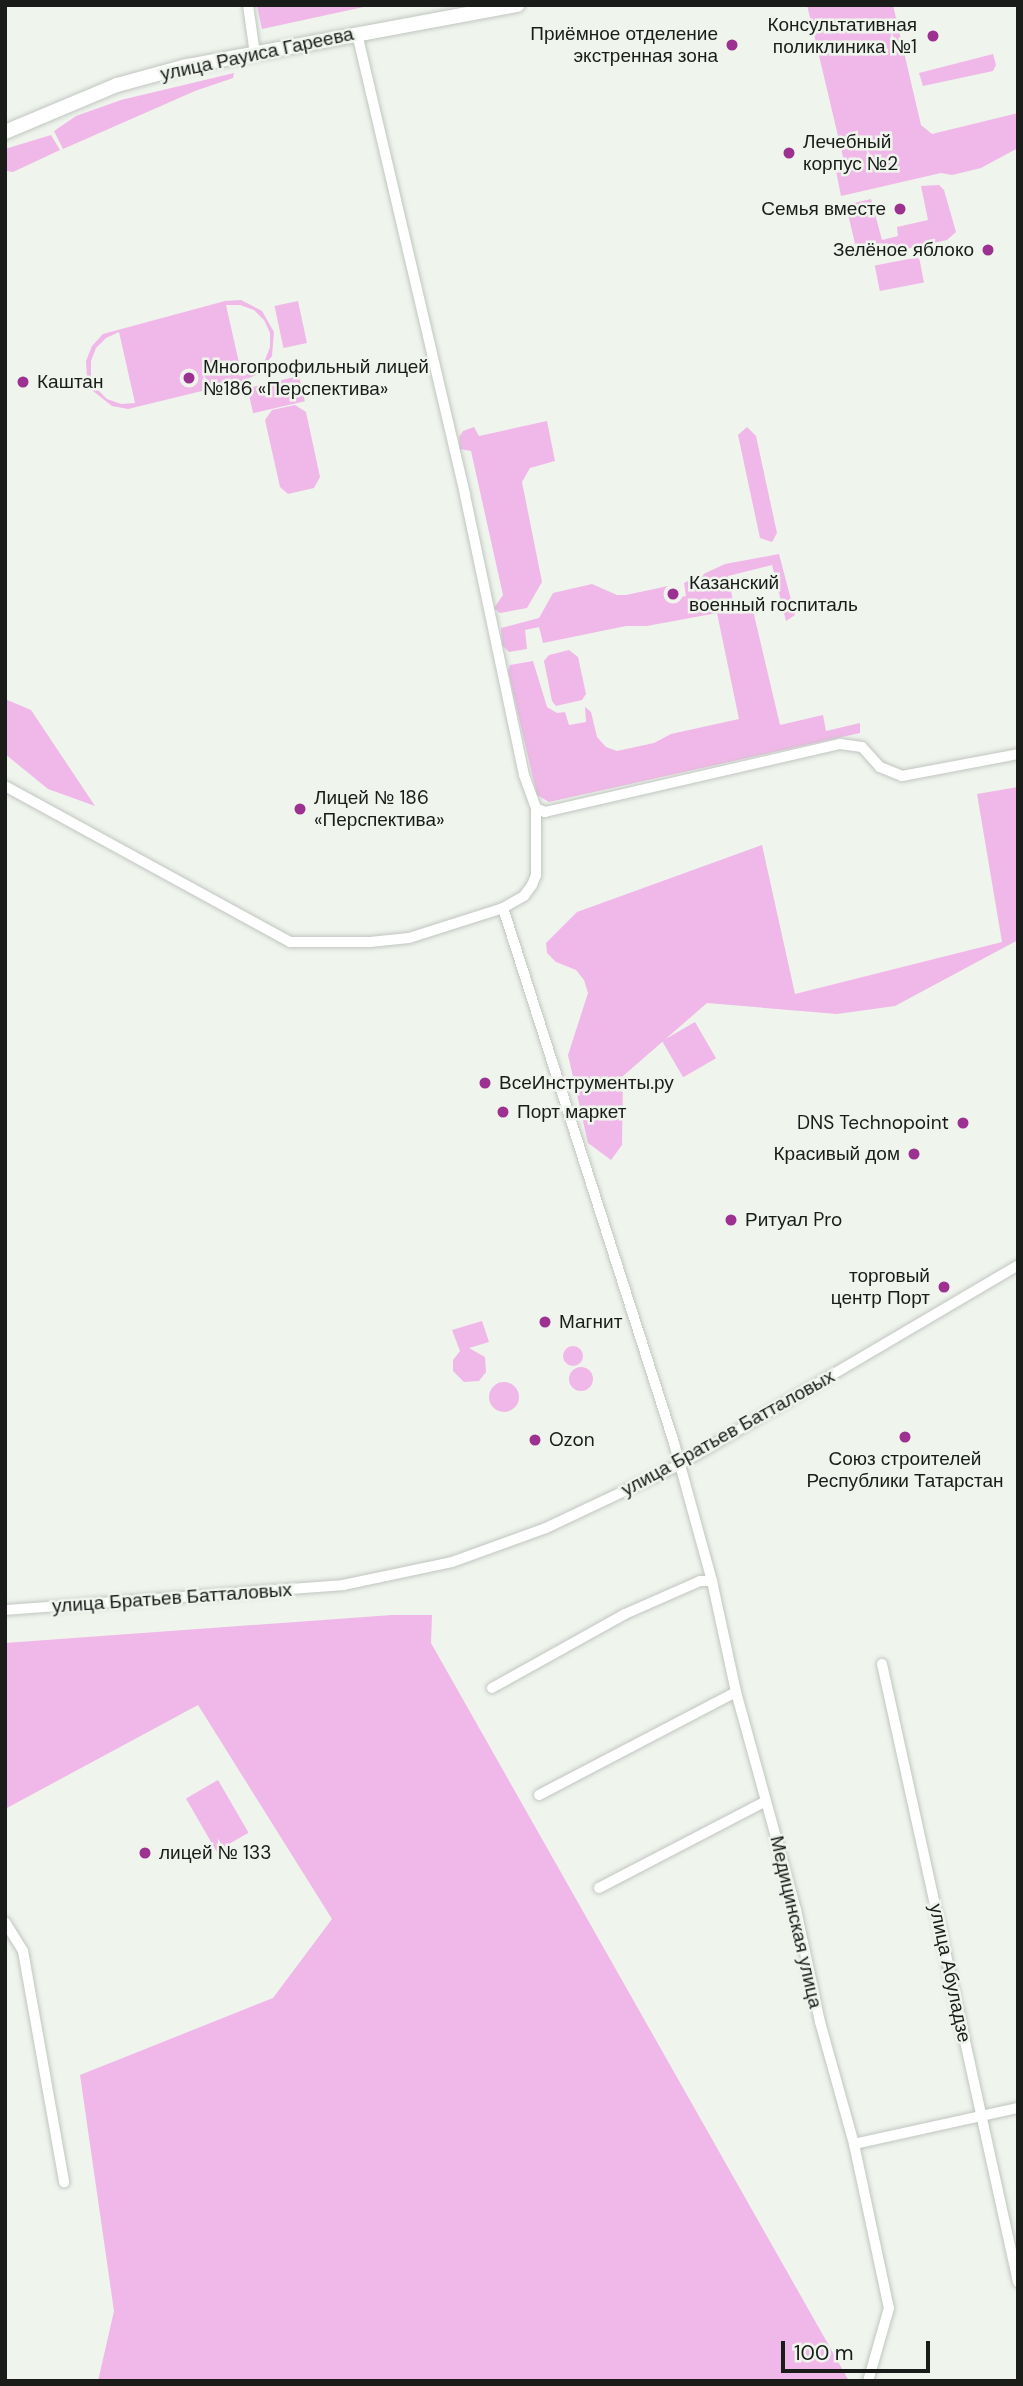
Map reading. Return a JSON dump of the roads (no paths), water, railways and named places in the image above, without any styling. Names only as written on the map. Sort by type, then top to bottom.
[{"type":"street","points":[[248,5],[255,54]]},
{"type":"street","name":"улица Рауиса Гареева","points":[[5,132],[117,85],[187,66],[517,5]]},
{"type":"street","points":[[5,786],[289,942],[370,942],[409,938],[503,908],[524,896],[536,875],[536,808],[524,775],[466,494],[357,33]]},
{"type":"street","points":[[536,808],[545,812],[840,744],[862,747],[880,767],[902,776],[1018,754]]},
{"type":"street","name":"Медицинская улица","points":[[503,908],[679,1465],[712,1581],[736,1692],[796,1910],[820,2022],[854,2144],[889,2308],[868,2381]]},
{"type":"street","name":"улица Братьев Батталовых","points":[[5,1610],[344,1585],[397,1576],[452,1562],[546,1528],[679,1465],[1018,1265]]},
{"type":"street","points":[[492,1689],[625,1614],[700,1581],[712,1581]]},
{"type":"street","name":"улица Абуладзе","points":[[883,1664],[1018,2282]]},
{"type":"street","points":[[539,1795],[736,1692]]},
{"type":"street","points":[[599,1888],[766,1801]]},
{"type":"street","points":[[5,1922],[23,1951],[64,2182]]},
{"type":"street","points":[[854,2144],[1018,2108]]},
{"type":"place","name":"Консультативная поликлиника №1","points":[[933,36]]},
{"type":"place","name":"Приёмное отделение экстренная зона","points":[[732,45]]},
{"type":"place","name":"Лечебный корпус №2","points":[[789,153]]},
{"type":"place","name":"Семья вместе","points":[[900,209]]},
{"type":"place","name":"Зелёное яблоко","points":[[988,250]]},
{"type":"place","name":"Многопрофильный лицей №186 «Перспектива»","points":[[189,378]]},
{"type":"place","name":"Каштан","points":[[23,382]]},
{"type":"place","name":"Казанский военный госпиталь","points":[[673,594]]},
{"type":"place","name":"Лицей № 186 «Перспектива»","points":[[300,809]]},
{"type":"place","name":"ВсеИнструменты.ру","points":[[485,1083]]},
{"type":"place","name":"Порт маркет","points":[[503,1112]]},
{"type":"place","name":"DNS Technopoint","points":[[963,1123]]},
{"type":"place","name":"Красивый дом","points":[[914,1154]]},
{"type":"place","name":"Ритуал Pro","points":[[731,1220]]},
{"type":"place","name":"торговый центр Порт","points":[[944,1287]]},
{"type":"place","name":"Магнит","points":[[545,1322]]},
{"type":"place","name":"Союз строителей Республики Татарстан","points":[[905,1437]]},
{"type":"place","name":"Ozon","points":[[535,1440]]},
{"type":"place","name":"лицей № 133","points":[[145,1853]]}]
